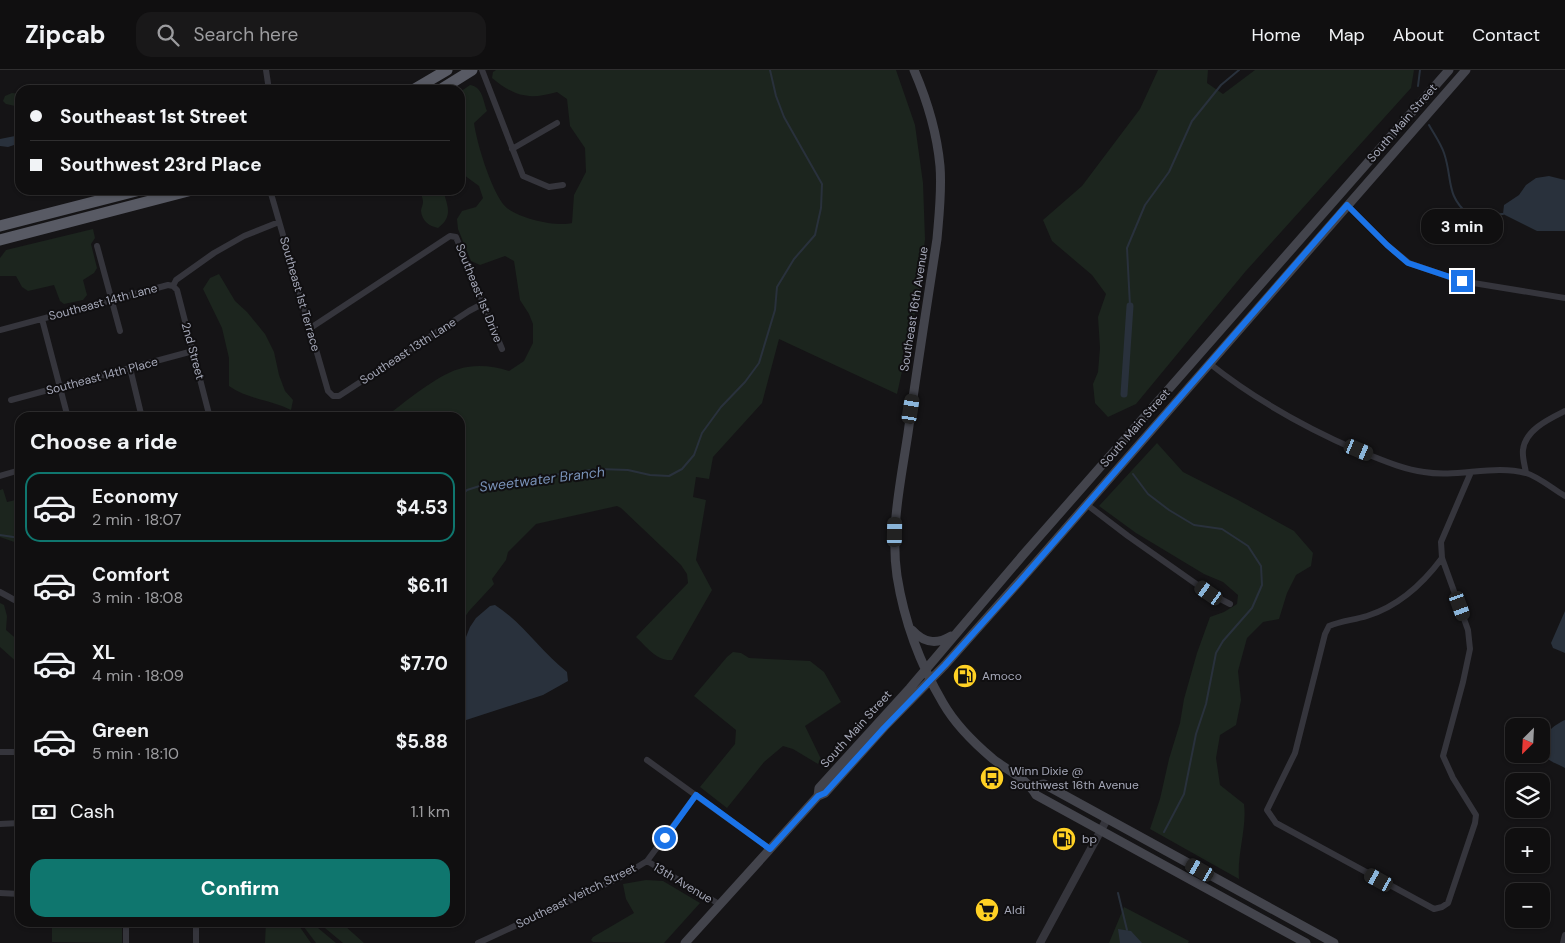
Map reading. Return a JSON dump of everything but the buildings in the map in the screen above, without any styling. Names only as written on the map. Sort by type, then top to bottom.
[{"type":"highway","points":[[422,85],[447,70]]},
{"type":"highway","points":[[448,85],[472,70]]},
{"type":"highway","points":[[0,226],[120,195]]},
{"type":"highway","points":[[124,195],[127,207]]},
{"type":"highway","points":[[0,240],[173,195]]},
{"type":"main road","name":"Southeast 16th Avenue","points":[[914,70],[923,92],[933,131],[940,165],[941,199],[937,239],[895,517],[895,546],[897,574],[909,626],[926,670],[944,704],[964,731],[992,758],[1031,786],[1036,795],[1306,943]]},
{"type":"main road","name":"South Main Street","points":[[818,796],[819,788],[926,670],[1023,555],[1449,70]]},
{"type":"main road","name":"South Main Street","points":[[685,943],[818,796],[825,793],[1033,566],[1208,363],[1466,70]]},
{"type":"main road","points":[[1337,196],[1347,205]]},
{"type":"main road","points":[[1200,354],[1208,363]]},
{"type":"main road","points":[[1077,495],[1086,504]]},
{"type":"main road","points":[[1023,555],[1033,566]]},
{"type":"main road","points":[[909,626],[918,637],[928,642],[941,641],[958,632]]},
{"type":"main road","points":[[1031,786],[1044,784],[1334,943]]},
{"type":"street","points":[[266,70],[268,85]]},
{"type":"street","points":[[482,70],[522,176],[549,187],[563,185]]},
{"type":"street","points":[[512,149],[557,123]]},
{"type":"street","name":"Southeast 1st Terrace","points":[[271,195],[328,391],[333,396]]},
{"type":"street","points":[[1347,205],[1408,263],[1462,281],[1565,298]]},
{"type":"street","name":"Southeast 14th Lane","points":[[0,330],[168,285],[173,286],[176,280],[214,253],[244,236],[279,222]]},
{"type":"street","name":"Southeast 1st Drive","points":[[309,328],[450,236],[456,237],[502,349]]},
{"type":"street","points":[[96,246],[120,331]]},
{"type":"street","name":"2nd Street","points":[[173,286],[177,290],[208,412]]},
{"type":"street","name":"Southeast 13th Lane","points":[[333,396],[339,396],[484,303]]},
{"type":"street","points":[[42,318],[66,412]]},
{"type":"street","name":"Southeast 14th Place","points":[[11,400],[192,351]]},
{"type":"street","points":[[1208,363],[1240,388],[1298,422],[1392,464],[1424,473],[1452,474],[1500,470],[1526,473],[1565,496]]},
{"type":"street","points":[[130,368],[141,412]]},
{"type":"street","points":[[1526,473],[1523,452],[1525,440],[1532,432],[1565,411]]},
{"type":"street","points":[[0,476],[15,472]]},
{"type":"street","points":[[1442,558],[1426,579],[1400,600],[1380,612],[1330,626],[1325,634],[1295,754],[1267,810],[1276,823],[1434,909],[1442,908],[1448,903],[1476,815],[1453,778],[1443,756],[1448,732],[1464,682],[1470,643],[1468,630],[1442,558],[1442,542],[1471,472]]},
{"type":"street","points":[[1086,504],[1209,593],[1230,604]]},
{"type":"street","points":[[0,592],[15,600]]},
{"type":"street","points":[[0,752],[15,752]]},
{"type":"street","points":[[647,760],[770,849]]},
{"type":"street","points":[[647,861],[696,795]]},
{"type":"street","points":[[1040,943],[1107,819]]},
{"type":"street","points":[[0,824],[15,823]]},
{"type":"street","name":"13th Avenue","points":[[647,861],[719,904]]},
{"type":"street","name":"Southeast Veitch Street","points":[[478,943],[621,878],[647,861]]},
{"type":"street","points":[[0,893],[15,894]]},
{"type":"street","points":[[126,927],[126,943]]},
{"type":"street","points":[[196,927],[196,943]]},
{"type":"street","points":[[1563,943],[1565,935]]},
{"type":"shaded area","points":[[496,70],[896,70],[915,125],[923,183],[925,239],[919,294],[897,394],[779,339],[762,403],[713,457],[709,479],[696,477],[693,497],[706,500],[696,560],[712,590],[672,660],[656,656],[636,637],[688,583],[687,574],[681,565],[617,506],[536,524],[508,552],[506,560],[492,579],[494,584],[465,617],[465,412],[392,412],[421,390],[450,372],[465,367],[478,366],[509,371],[524,361],[533,343],[533,324],[520,300],[514,261],[505,256],[480,265],[471,261],[458,229],[457,219],[462,211],[476,207],[483,198],[479,186],[465,176],[465,88],[470,85],[474,86],[478,88],[482,95],[487,111],[474,123],[489,176],[503,204],[516,213],[535,220],[556,224],[572,223],[574,195],[586,172],[585,148],[570,126],[567,99],[557,92],[538,96],[515,93],[492,78],[493,72]]},
{"type":"shaded area","points":[[1158,70],[1208,70],[1207,83],[1223,94],[1255,70],[1414,70],[1411,88],[1245,272],[1136,404],[1108,417],[1095,403],[1093,384],[1098,372],[1100,348],[1098,317],[1106,294],[1092,275],[1052,241],[1043,220],[1082,186],[1140,109]]},
{"type":"shaded area","points":[[15,93],[15,106],[6,104],[3,101],[5,96]]},
{"type":"shaded area","points":[[422,195],[444,195],[448,215],[443,224],[438,228],[424,220],[421,211]]},
{"type":"shaded area","points":[[93,229],[95,238],[91,244],[97,268],[94,273],[83,280],[87,295],[83,300],[64,304],[60,301],[54,285],[28,291],[22,287],[16,276],[0,276],[0,258],[6,250]]},
{"type":"shaded area","points":[[219,274],[235,301],[265,334],[274,352],[285,391],[293,400],[291,410],[243,394],[229,386],[229,358],[222,328],[203,289],[210,278]]},
{"type":"shaded area","points":[[1157,443],[1183,472],[1294,531],[1313,553],[1311,566],[1296,575],[1287,593],[1279,619],[1263,622],[1247,638],[1238,671],[1241,700],[1236,725],[1220,735],[1216,758],[1220,785],[1244,804],[1245,813],[1239,860],[1239,879],[1150,829],[1160,799],[1197,653],[1210,617],[1224,612],[1237,604],[1238,595],[1223,582],[1204,574],[1136,533],[1099,506]]},
{"type":"shaded area","points":[[3,489],[7,502],[15,500],[15,542],[0,537],[0,490]]},
{"type":"shaded area","points":[[0,603],[4,605],[7,616],[6,630],[15,638],[15,660],[0,647]]},
{"type":"shaded area","points":[[733,652],[741,653],[749,658],[810,661],[824,672],[841,702],[805,726],[821,759],[818,764],[793,749],[783,746],[764,762],[727,808],[700,787],[735,744],[736,730],[694,696]]},
{"type":"shaded area","points":[[646,880],[663,881],[700,903],[664,943],[593,942],[591,940],[593,937],[634,913],[626,899],[623,884]]},
{"type":"shaded area","points":[[1124,907],[1189,941],[1188,943],[1109,943]]},
{"type":"shaded area","points":[[52,927],[122,927],[122,943],[52,942]]},
{"type":"shaded area","points":[[266,927],[300,927],[311,943],[265,943]]},
{"type":"shaded area","points":[[304,927],[317,927],[336,943],[316,943]]},
{"type":"shaded area","points":[[324,927],[346,927],[364,943],[343,943]]},
{"type":"water","points":[[15,136],[15,145],[8,147],[0,146],[0,139]]},
{"type":"water","points":[[1549,176],[1565,180],[1565,231],[1537,231],[1503,214],[1504,205],[1519,195],[1526,185],[1536,178]]},
{"type":"water","points":[[495,605],[514,620],[567,672],[568,681],[543,695],[465,720],[465,640],[476,618],[490,606]]},
{"type":"water","points":[[1565,611],[1565,653],[1553,648],[1551,643]]},
{"type":"water","points":[[1565,720],[1565,768],[1550,760],[1550,730]]},
{"type":"water","points":[[1118,929],[1131,931],[1142,943],[1120,943]]},
{"type":"waterway","name":"Sweetwater Branch","points":[[465,492],[486,484],[599,469],[628,470],[650,475],[669,476],[682,469],[694,455],[702,433],[721,407],[745,382],[759,363],[775,310],[777,287],[794,259],[815,235],[821,208],[822,184],[784,117],[776,96],[770,70]]},
{"type":"waterway","points":[[1130,306],[1127,248],[1145,205],[1169,172],[1192,121],[1221,85],[1239,70]]},
{"type":"waterway","points":[[1418,86],[1420,70]]},
{"type":"waterway","points":[[1429,125],[1443,150],[1453,193],[1461,208],[1469,215],[1503,214]]},
{"type":"waterway","points":[[1124,394],[1130,306]]},
{"type":"waterway","points":[[1133,474],[1148,494],[1169,510],[1194,525],[1222,529],[1248,546],[1261,566],[1262,585],[1252,608],[1223,641],[1216,653],[1206,704],[1196,734],[1184,794],[1164,832]]},
{"type":"waterway","name":"Sweetwater Branch","points":[[0,535],[15,537]]},
{"type":"waterway","points":[[1118,893],[1127,930]]},
{"type":"place","name":"Amoco","points":[[965,676]]},
{"type":"place","name":"Winn Dixie @ Southwest 16th Avenue","points":[[992,778]]},
{"type":"place","name":"bp","points":[[1064,839]]},
{"type":"place","name":"Aldi","points":[[987,910]]},
{"type":"route","points":[[665,838],[696,795],[770,849],[818,796],[825,793],[955,654],[1347,205],[1408,263],[1433,273],[1462,281]]}]
